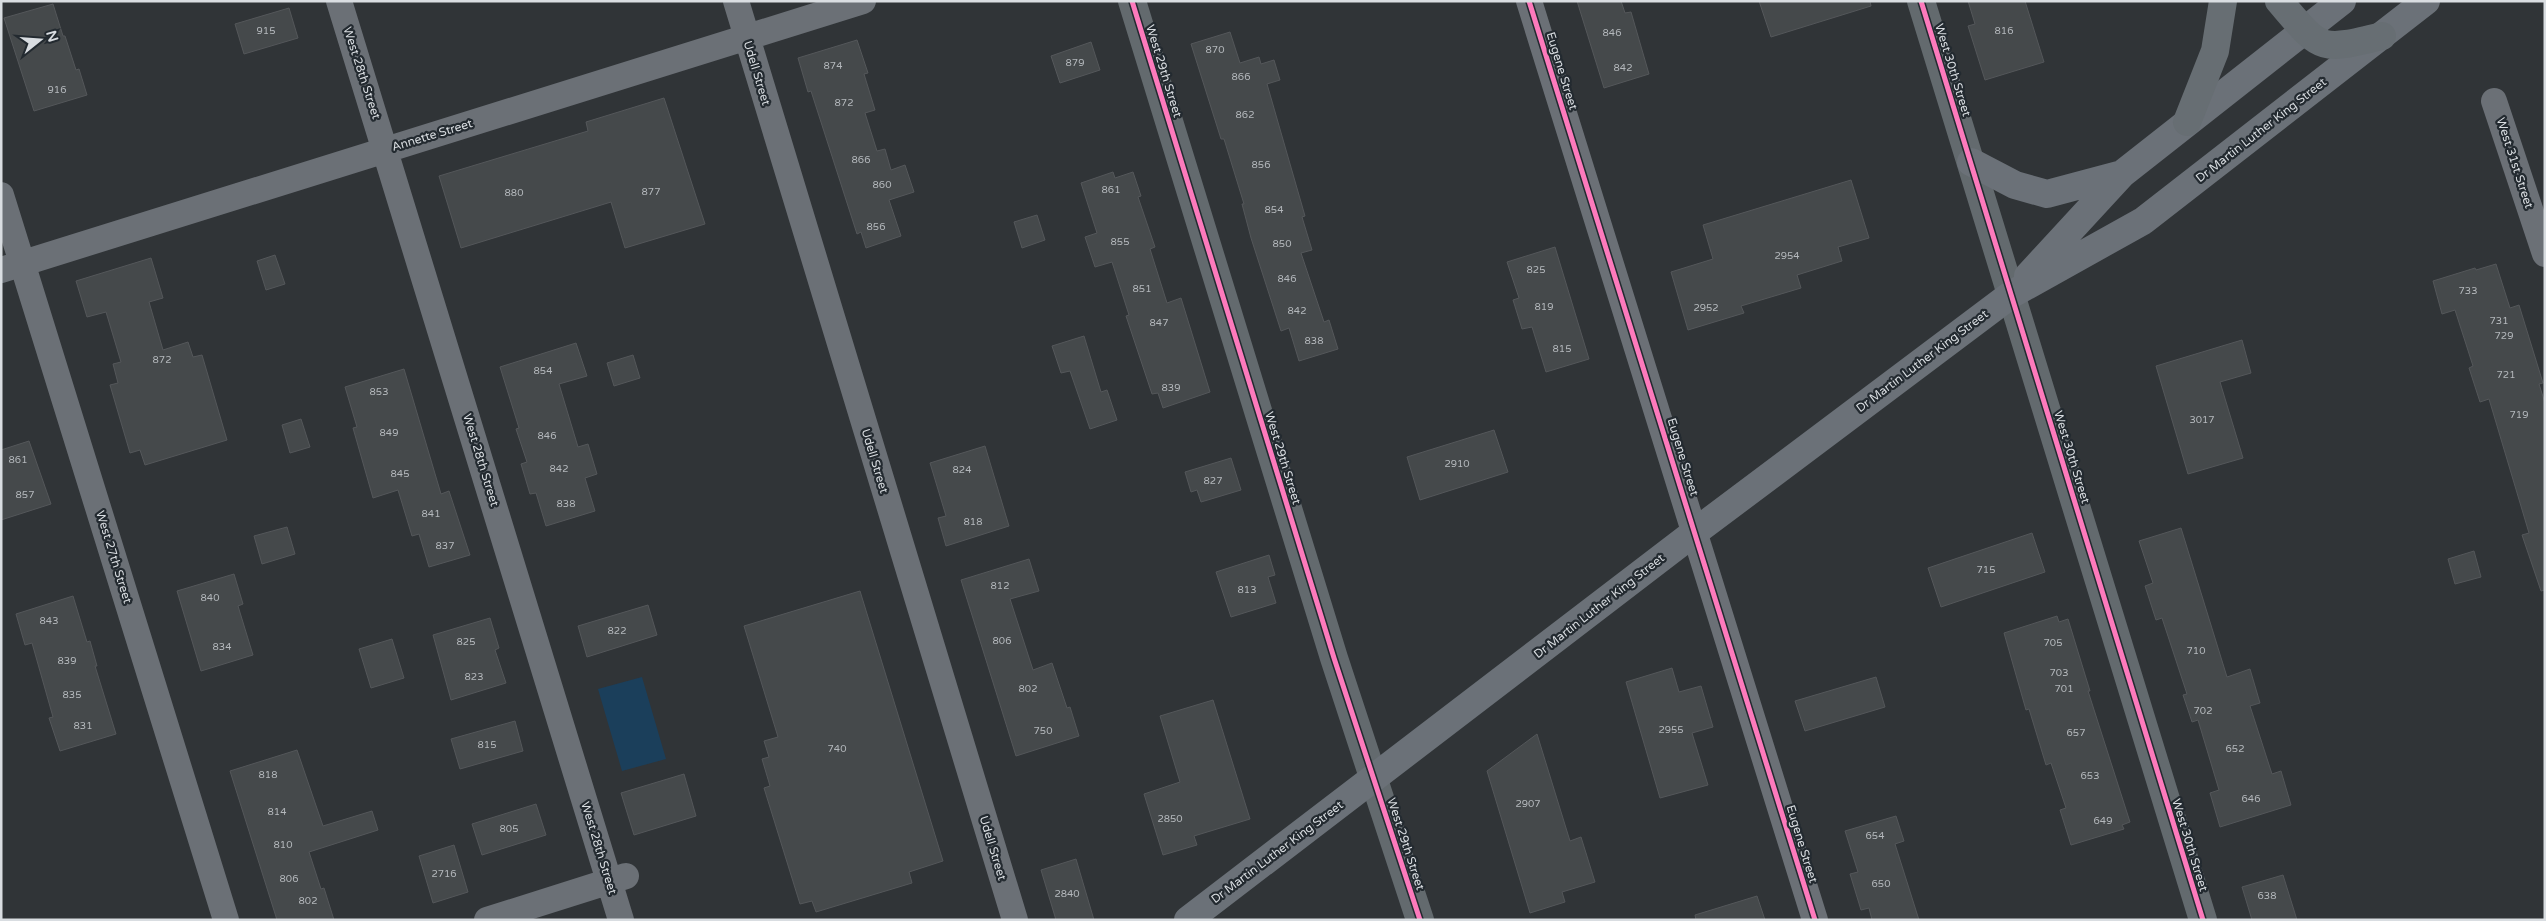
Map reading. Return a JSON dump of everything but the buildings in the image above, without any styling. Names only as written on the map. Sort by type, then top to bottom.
[{"type":"highway","points":[[2187,122],[2215,51],[2222,1]]},
{"type":"highway","points":[[2279,1],[2304,30],[2323,45],[2336,46],[2382,36]]},
{"type":"main road","name":"West 29th Street","points":[[1132,1],[1334,658],[1373,779],[1391,826],[1420,920]]},
{"type":"main road","name":"West 30th Street","points":[[1921,1],[2203,920]]},
{"type":"main road","name":"Dr Martin Luther King Street","points":[[2012,294],[2122,174],[2342,1]]},
{"type":"main road","name":"Dr Martin Luther King Street","points":[[1188,920],[1695,532],[2012,294],[2143,221],[2426,1]]},
{"type":"main road","points":[[1971,162],[2032,192],[2047,194],[2122,174]]},
{"type":"street","name":"West 28th Street","points":[[339,1],[618,879],[621,920]]},
{"type":"street","name":"Udell Street","points":[[736,1],[1015,920]]},
{"type":"street","name":"Annette Street","points":[[12,266],[862,1]]},
{"type":"street","name":"Eugene Street","points":[[1529,1],[1815,920]]},
{"type":"street","name":"West 31st Street","points":[[2494,101],[2545,254]]},
{"type":"street","name":"West 27th Street","points":[[1,195],[12,266],[226,920]]},
{"type":"street","points":[[487,920],[618,879]]},
{"type":"shaded area","points":[[642,677],[666,759],[622,771],[598,689]]},
{"type":"cycle path","points":[[1132,1],[1334,658],[1420,920]]},
{"type":"cycle path","points":[[1529,1],[1815,920]]},
{"type":"cycle path","points":[[1921,1],[2203,920]]}]
